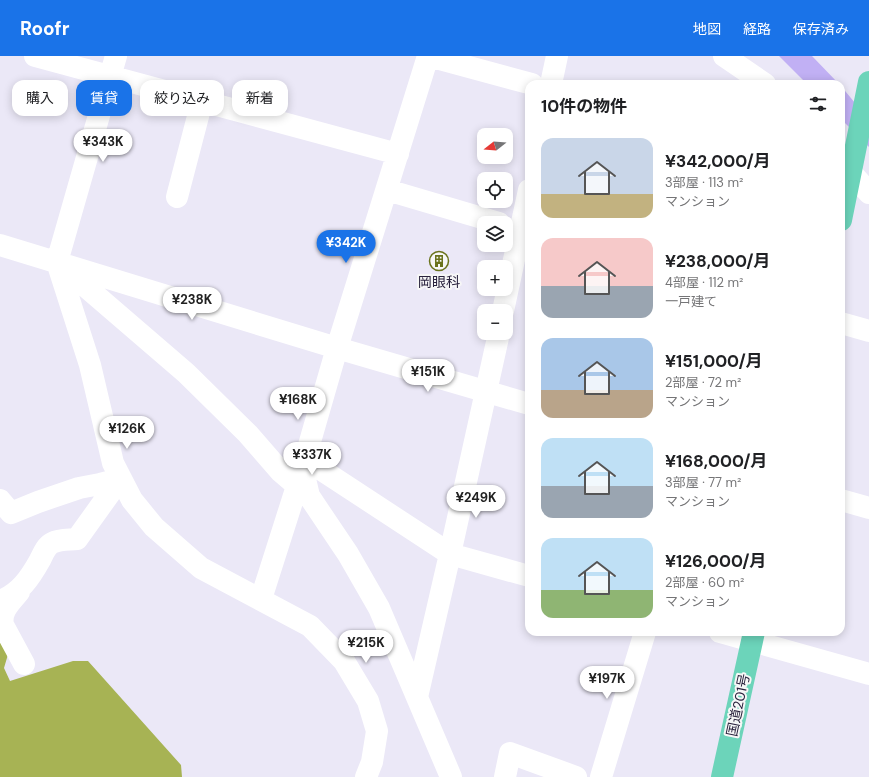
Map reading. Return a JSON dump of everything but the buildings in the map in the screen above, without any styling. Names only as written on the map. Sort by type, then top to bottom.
[{"type":"highway","points":[[845,183],[847,165],[869,82]]},
{"type":"highway","name":"国道201号","points":[[722,777],[753,637]]},
{"type":"street","points":[[35,56],[113,66],[149,80]]},
{"type":"street","points":[[261,599],[303,491],[305,479],[304,459],[428,56],[525,82]]},
{"type":"street","points":[[552,80],[557,56]]},
{"type":"street","points":[[724,56],[760,80]]},
{"type":"street","points":[[113,66],[57,262],[90,365],[113,463],[132,500],[154,527],[195,563],[201,568],[310,626],[344,661],[368,701],[377,731],[372,762],[366,777]]},
{"type":"street","points":[[224,107],[398,154]]},
{"type":"street","points":[[177,197],[198,116]]},
{"type":"street","points":[[847,165],[869,193]]},
{"type":"street","points":[[387,190],[477,217]]},
{"type":"street","points":[[505,304],[519,229],[525,206]]},
{"type":"street","points":[[0,245],[337,348],[525,403]]},
{"type":"street","points":[[57,262],[186,373],[248,434],[281,472],[303,491],[348,554],[379,608],[451,777]]},
{"type":"street","points":[[845,324],[869,331]]},
{"type":"street","points":[[417,697],[497,340]]},
{"type":"street","points":[[304,459],[450,554],[525,575]]},
{"type":"street","points":[[0,500],[11,513],[79,488],[120,479]]},
{"type":"street","points":[[24,664],[3,625],[1,618],[5,610],[24,586],[46,548],[51,543],[59,540],[77,539],[120,479]]},
{"type":"street","points":[[845,501],[869,508]]},
{"type":"street","points":[[0,601],[8,598],[24,586]]},
{"type":"street","points":[[601,777],[644,636]]},
{"type":"street","points":[[753,637],[869,674]]},
{"type":"street","points":[[505,777],[510,753],[576,777]]},
{"type":"green space","points":[[0,631],[9,651],[4,668],[10,681],[73,661],[88,661],[181,765],[182,777],[0,777]]},
{"type":"shaded area","points":[[779,56],[812,56],[835,80],[803,80]]},
{"type":"shaded area","points":[[845,91],[869,120],[869,147],[845,123]]},
{"type":"place","name":"岡眼科","points":[[439,261]]}]
